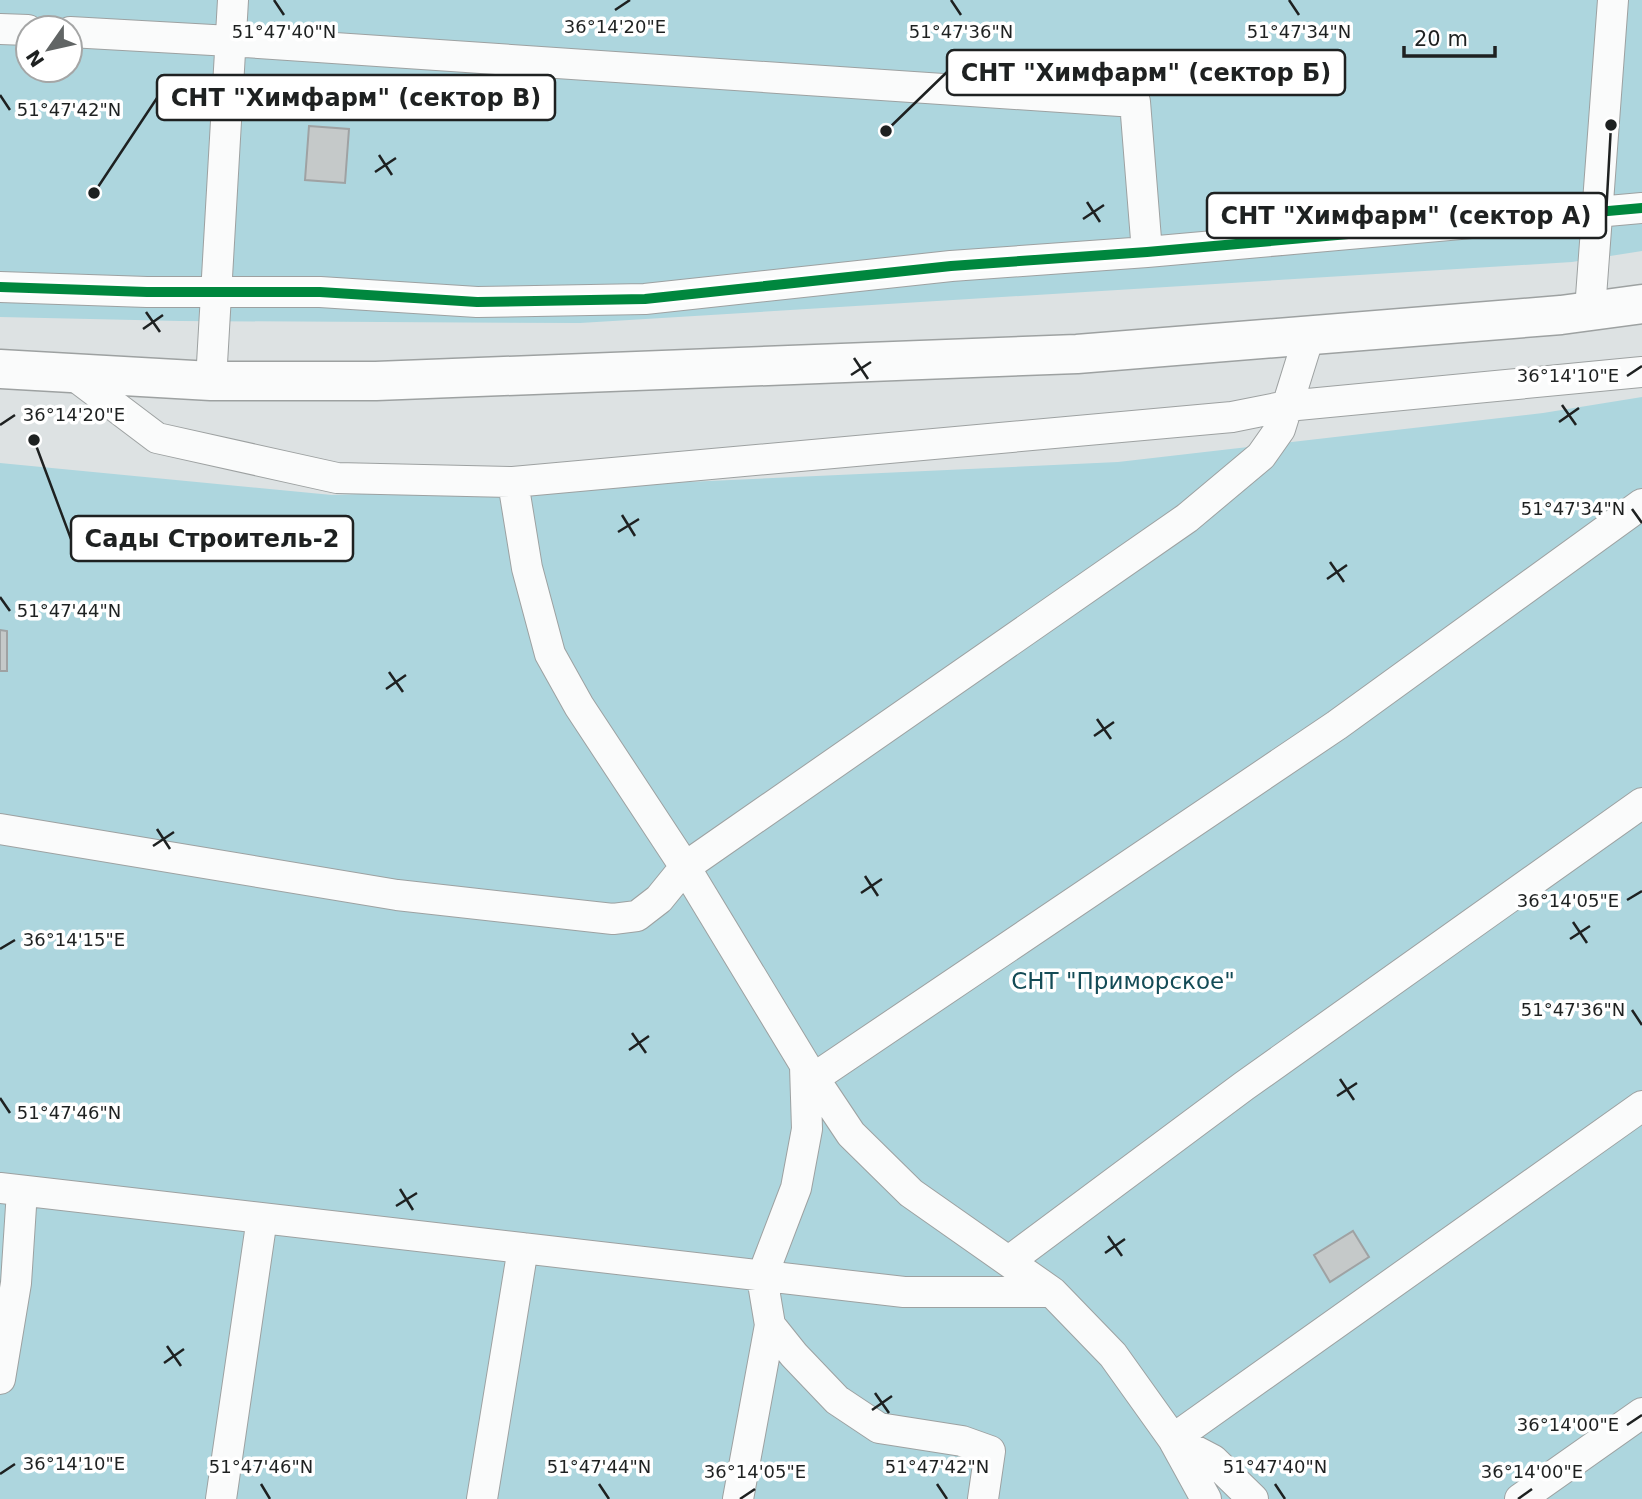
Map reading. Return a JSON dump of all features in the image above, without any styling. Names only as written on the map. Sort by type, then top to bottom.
[{"type":"main road","points":[[0,369],[211,381],[376,381],[1077,354],[1561,315],[1642,304]]},
{"type":"street","points":[[211,381],[233,0]]},
{"type":"street","points":[[1590,310],[1613,0]]},
{"type":"street","points":[[84,33],[1135,102],[1147,252]]},
{"type":"street","points":[[0,287],[147,292],[320,292],[477,302],[645,299],[951,266],[1147,252],[1642,208]]},
{"type":"street","points":[[0,829],[397,895],[612,919],[637,916],[659,899],[685,867],[1187,519],[1261,456],[1280,429],[1309,336]]},
{"type":"street","points":[[71,373],[157,438],[337,478],[513,482],[1232,417],[1287,406],[1642,372]]},
{"type":"street","points":[[513,482],[527,568],[550,654],[579,706],[685,867],[851,1134],[911,1192],[1052,1292],[1113,1355],[1173,1439],[1206,1499]]},
{"type":"street","points":[[810,1072],[1337,725],[1642,504]]},
{"type":"street","points":[[1009,1261],[1244,1086],[1642,803]]},
{"type":"street","points":[[738,1499],[770,1325],[762,1276],[798,1176],[807,1129],[810,1072]]},
{"type":"street","points":[[1173,1439],[1642,1106]]},
{"type":"street","points":[[0,1379],[16,1283],[11,1189],[904,1292],[1052,1292]]},
{"type":"street","points":[[221,1499],[262,1218]]},
{"type":"street","points":[[482,1499],[523,1248]]},
{"type":"street","points":[[770,1325],[837,1400],[878,1428],[962,1441],[990,1451],[983,1499]]},
{"type":"street","points":[[1520,1499],[1642,1412]]},
{"type":"street","points":[[1173,1439],[1213,1461],[1253,1499]]},
{"type":"green space","points":[[0,0],[1642,0],[1642,251],[1572,262],[580,323],[180,321],[0,317]]},
{"type":"green space","name":"СНТ \"Приморское\"","points":[[1642,397],[1642,1499],[0,1499],[0,463],[332,495],[643,484],[1118,462],[1543,413]]},
{"type":"building","points":[[309,126],[349,129],[345,183],[305,180]]},
{"type":"building","points":[[0,630],[7,631],[7,671],[0,671]]},
{"type":"building","points":[[1353,1231],[1369,1257],[1330,1282],[1314,1255]]},
{"type":"cycle path","points":[[0,287],[147,292],[320,292],[477,302],[645,299],[951,266],[1147,252],[1642,208]]},
{"type":"place","name":"СНТ \"Химфарм\" (сектор А)","points":[[1611,125]]},
{"type":"place","name":"СНТ \"Химфарм\" (сектор Б)","points":[[886,131]]},
{"type":"place","name":"СНТ \"Химфарм\" (сектор В)","points":[[94,193]]},
{"type":"place","name":"Сады Строитель-2","points":[[34,440]]}]
